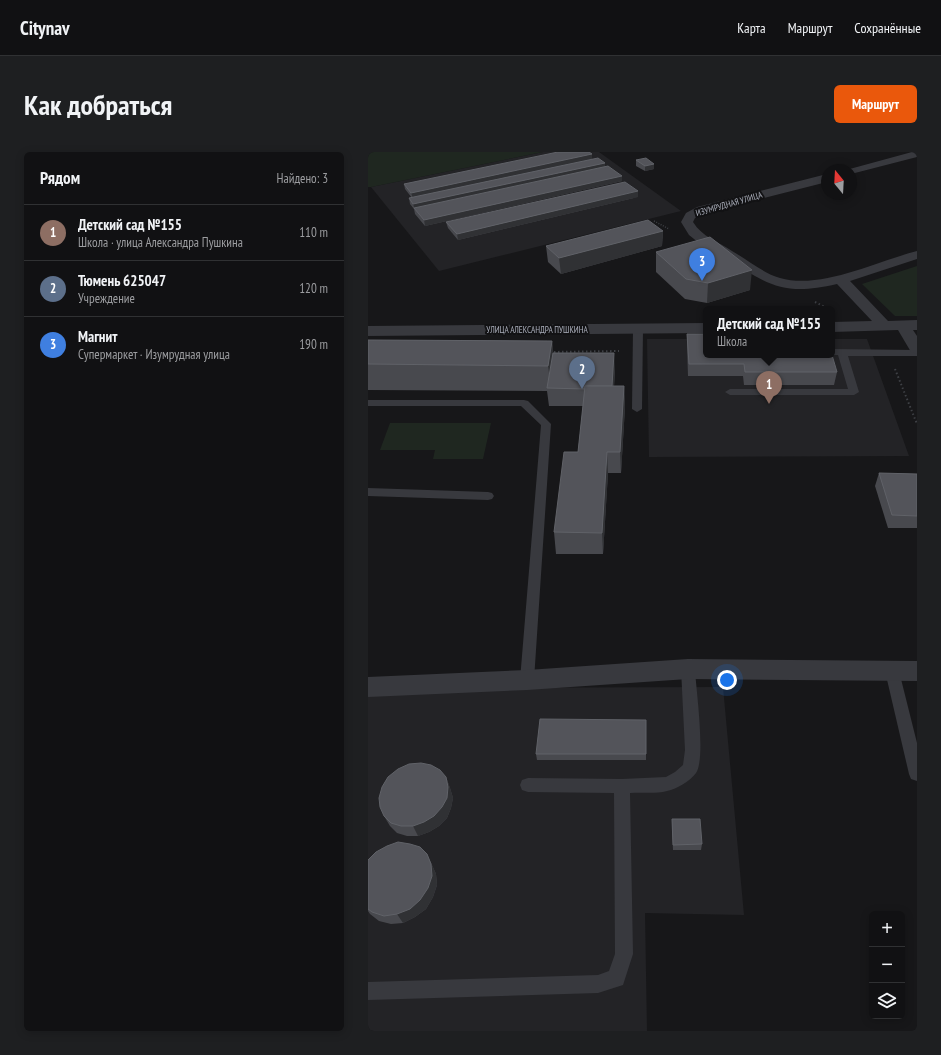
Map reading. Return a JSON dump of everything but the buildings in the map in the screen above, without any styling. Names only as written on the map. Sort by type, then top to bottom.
[{"type":"street","points":[[857,170],[917,154]]},
{"type":"street","name":"ИЗУМРУДНАЯ УЛИЦА","points":[[821,180],[701,210],[690,216],[687,222],[690,230],[776,282],[792,286],[815,284],[841,279]]},
{"type":"street","points":[[884,326],[841,279],[917,255]]},
{"type":"street","points":[[835,328],[910,326],[917,350]]},
{"type":"street","name":"УЛИЦА АЛЕКСАНДРА ПУШКИНА","points":[[368,331],[703,328]]},
{"type":"street","points":[[368,686],[527,680],[688,669],[917,671]]},
{"type":"lane","points":[[636,409],[638,329]]},
{"type":"lane","points":[[730,392],[854,392],[837,352],[917,353]]},
{"type":"lane","points":[[368,403],[524,403],[546,424],[527,680]]},
{"type":"lane","points":[[368,492],[488,496]]},
{"type":"lane","points":[[528,785],[622,786],[667,784],[681,776],[690,769],[693,750],[688,669]]},
{"type":"lane","points":[[892,671],[917,774]]},
{"type":"lane","points":[[368,991],[598,984],[616,978],[624,954],[622,786]]},
{"type":"shaded area","points":[[368,152],[543,152],[368,187]]},
{"type":"shaded area","points":[[543,152],[599,152],[681,211],[439,271],[371,187]]},
{"type":"shaded area","points":[[917,266],[917,316],[895,316],[862,284]]},
{"type":"shaded area","points":[[647,339],[703,339],[703,358],[835,358],[835,339],[867,339],[909,456],[649,457]]},
{"type":"shaded area","points":[[390,423],[491,423],[483,459],[433,459],[435,450],[380,450]]},
{"type":"shaded area","points":[[723,687],[744,915],[645,913],[647,1031],[368,1031],[368,692],[397,688]]},
{"type":"place","name":"Магнит","points":[[702,281]]},
{"type":"place","name":"Тюмень 625047","points":[[582,389]]},
{"type":"place","name":"Детский сад №155","points":[[769,404]]}]
